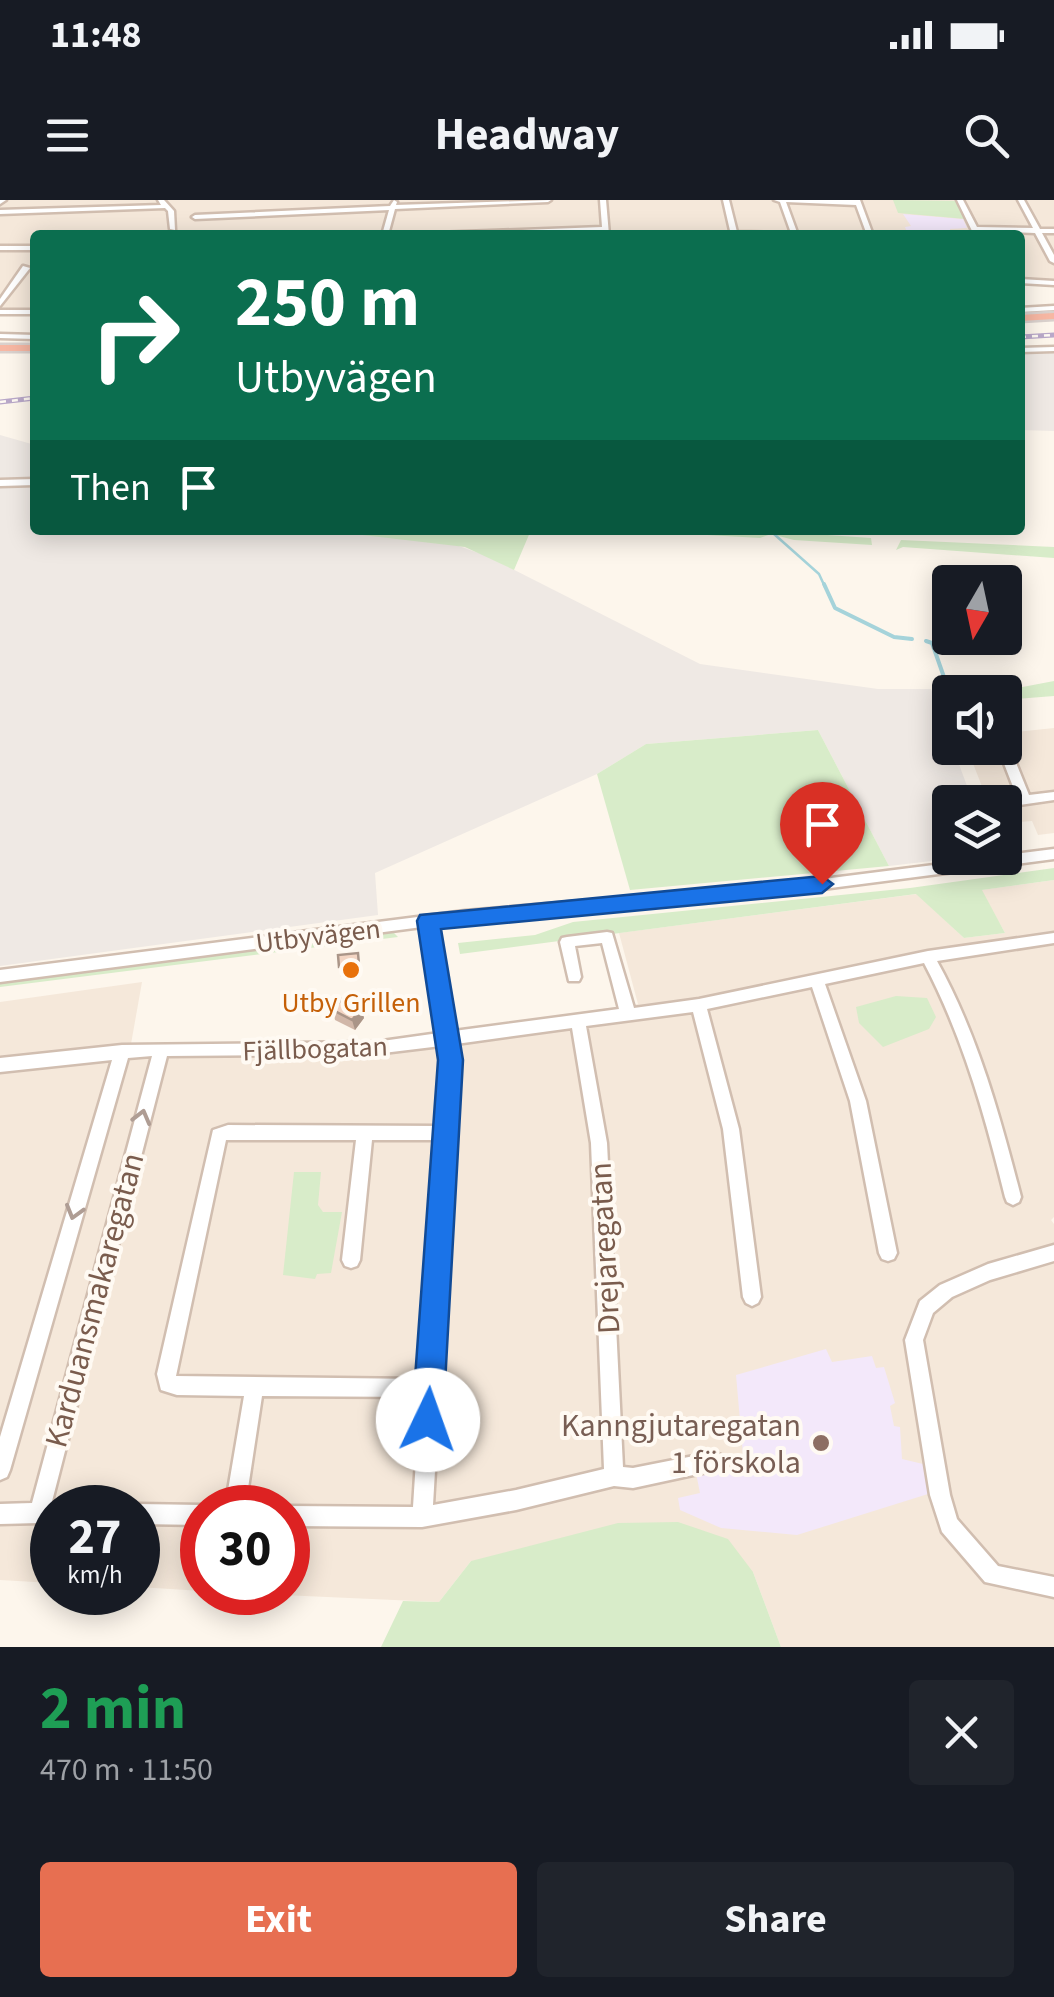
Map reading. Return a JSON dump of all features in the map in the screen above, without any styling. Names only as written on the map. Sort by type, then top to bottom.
[{"type":"highway","points":[[1025,318],[1054,316]]},
{"type":"highway","points":[[0,352],[30,352]]},
{"type":"street","points":[[195,216],[393,204],[548,200]]},
{"type":"street","points":[[603,200],[606,230]]},
{"type":"street","points":[[726,200],[733,230]]},
{"type":"street","points":[[960,200],[975,230]]},
{"type":"street","points":[[1021,200],[1054,260]]},
{"type":"street","points":[[793,230],[780,201],[857,201],[868,230]]},
{"type":"street","points":[[0,212],[162,203],[171,211],[173,229]]},
{"type":"street","points":[[386,230],[393,204]]},
{"type":"street","points":[[1025,231],[1054,231]]},
{"type":"street","points":[[0,248],[30,248]]},
{"type":"street","points":[[0,322],[26,268]]},
{"type":"street","points":[[1025,284],[1054,285]]},
{"type":"street","points":[[3,309],[30,310]]},
{"type":"street","points":[[0,336],[30,337]]},
{"type":"street","points":[[1025,350],[1054,349]]},
{"type":"street","points":[[0,482],[30,482]]},
{"type":"street","points":[[1011,765],[1025,800]]},
{"type":"street","points":[[1022,800],[1054,796]]},
{"type":"street","name":"Utbyvägen","points":[[0,976],[428,921],[784,889],[1054,854]]},
{"type":"street","points":[[422,1516],[450,1038],[428,921]]},
{"type":"street","points":[[574,976],[567,942],[607,937],[628,1014]]},
{"type":"street","name":"Fjällbogatan","points":[[0,1065],[122,1051],[344,1050],[450,1038],[698,1005],[928,957],[1054,938]]},
{"type":"street","points":[[928,957],[943,983],[984,1084],[1013,1197]]},
{"type":"street","points":[[817,981],[858,1101],[888,1253]]},
{"type":"street","points":[[698,1005],[731,1130],[752,1297]]},
{"type":"street","name":"Drejaregatan","points":[[578,1022],[599,1143],[614,1476]]},
{"type":"street","name":"Karduansmakaregatan","points":[[53,1485],[161,1050]]},
{"type":"street","name":"Karduansmakaregatan","points":[[0,1470],[122,1051]]},
{"type":"street","points":[[430,1388],[176,1386],[168,1383],[166,1374],[215,1140],[228,1132],[446,1134]]},
{"type":"street","points":[[351,1260],[365,1132]]},
{"type":"street","points":[[1054,1253],[988,1272],[946,1291],[926,1307],[914,1340],[940,1495],[950,1525],[992,1575],[1054,1587]]},
{"type":"street","points":[[239,1485],[254,1389]]},
{"type":"street","points":[[310,1516],[422,1516],[516,1500],[614,1476],[633,1478],[714,1462]]},
{"type":"street","name":"Karduansmakaregatan","points":[[0,1514],[30,1513]]},
{"type":"shaded area","points":[[0,200],[1054,200],[1054,286],[1025,285],[1025,230],[30,230],[30,311],[0,311]]},
{"type":"shaded area","points":[[903,214],[963,219],[967,228],[906,230],[905,227],[911,226]]},
{"type":"shaded area","points":[[1054,353],[1054,431],[1025,430],[1025,354]]},
{"type":"shaded area","points":[[0,435],[30,444],[30,535],[368,535],[453,544],[487,556],[700,664],[878,689],[931,689],[932,765],[959,765],[967,785],[932,785],[932,861],[889,866],[818,730],[646,744],[597,774],[375,873],[378,915],[0,966]]},
{"type":"shaded area","points":[[1054,728],[1054,833],[1038,835],[1032,821],[1022,822],[1022,785],[981,785],[974,765],[1022,765],[1022,731]]},
{"type":"shaded area","points":[[1054,880],[1051,1220],[1054,1647],[781,1647],[753,1572],[471,1561],[439,1602],[310,1596],[310,1485],[180,1485],[180,1590],[160,1588],[160,1485],[30,1485],[30,1582],[0,1580],[0,1002],[142,982],[131,1044],[368,1042],[638,1004],[619,933],[917,894],[964,938],[1005,933],[981,890]]},
{"type":"shaded area","name":"Kanngjutaregatan 1 förskola","points":[[826,1349],[832,1362],[872,1356],[876,1368],[884,1367],[895,1403],[890,1406],[894,1426],[900,1427],[902,1459],[923,1464],[928,1494],[797,1535],[721,1528],[680,1510],[678,1498],[700,1493],[696,1473],[744,1466],[736,1375]]},
{"type":"green space","points":[[893,200],[958,201],[966,219],[898,213]]},
{"type":"green space","points":[[363,535],[529,535],[514,570],[465,547]]},
{"type":"green space","points":[[707,535],[768,535],[760,538]]},
{"type":"green space","points":[[775,535],[871,538],[872,545],[794,540]]},
{"type":"green space","points":[[901,540],[1054,547],[1054,558],[903,547],[896,550]]},
{"type":"green space","points":[[1054,681],[1054,696],[1022,699],[1022,687]]},
{"type":"green space","points":[[818,730],[889,866],[630,890],[597,774],[646,744]]},
{"type":"green space","points":[[1054,868],[1054,880],[982,890],[1005,933],[964,938],[916,894],[460,954],[458,943],[535,935],[573,922],[910,888]]},
{"type":"green space","points":[[393,932],[398,937],[0,987],[0,982]]},
{"type":"green space","points":[[896,996],[927,998],[936,1017],[929,1029],[883,1047],[859,1023],[856,1007]]},
{"type":"green space","points":[[294,1172],[321,1172],[318,1205],[323,1212],[342,1212],[331,1273],[317,1274],[315,1279],[283,1275]]},
{"type":"green space","points":[[678,1522],[728,1539],[753,1572],[781,1647],[381,1647],[403,1601],[439,1602],[471,1561],[618,1523]]},
{"type":"building","points":[[358,953],[359,965],[339,967],[338,955]]},
{"type":"building","points":[[342,999],[362,1008],[352,1020],[333,1010]]},
{"type":"waterway","points":[[775,535],[819,574],[825,587]]},
{"type":"waterway","points":[[824,584],[835,608],[894,637],[912,639]]},
{"type":"waterway","points":[[926,641],[932,643],[943,675]]},
{"type":"railway","points":[[1025,337],[1054,335]]},
{"type":"railway","points":[[0,402],[30,399]]},
{"type":"place","name":"Utby Grillen","points":[[351,970]]},
{"type":"place","name":"Kanngjutaregatan 1 förskola","points":[[821,1443]]},
{"type":"route","points":[[428,1420],[451,1060],[434,938],[428,921],[822,884]]}]
